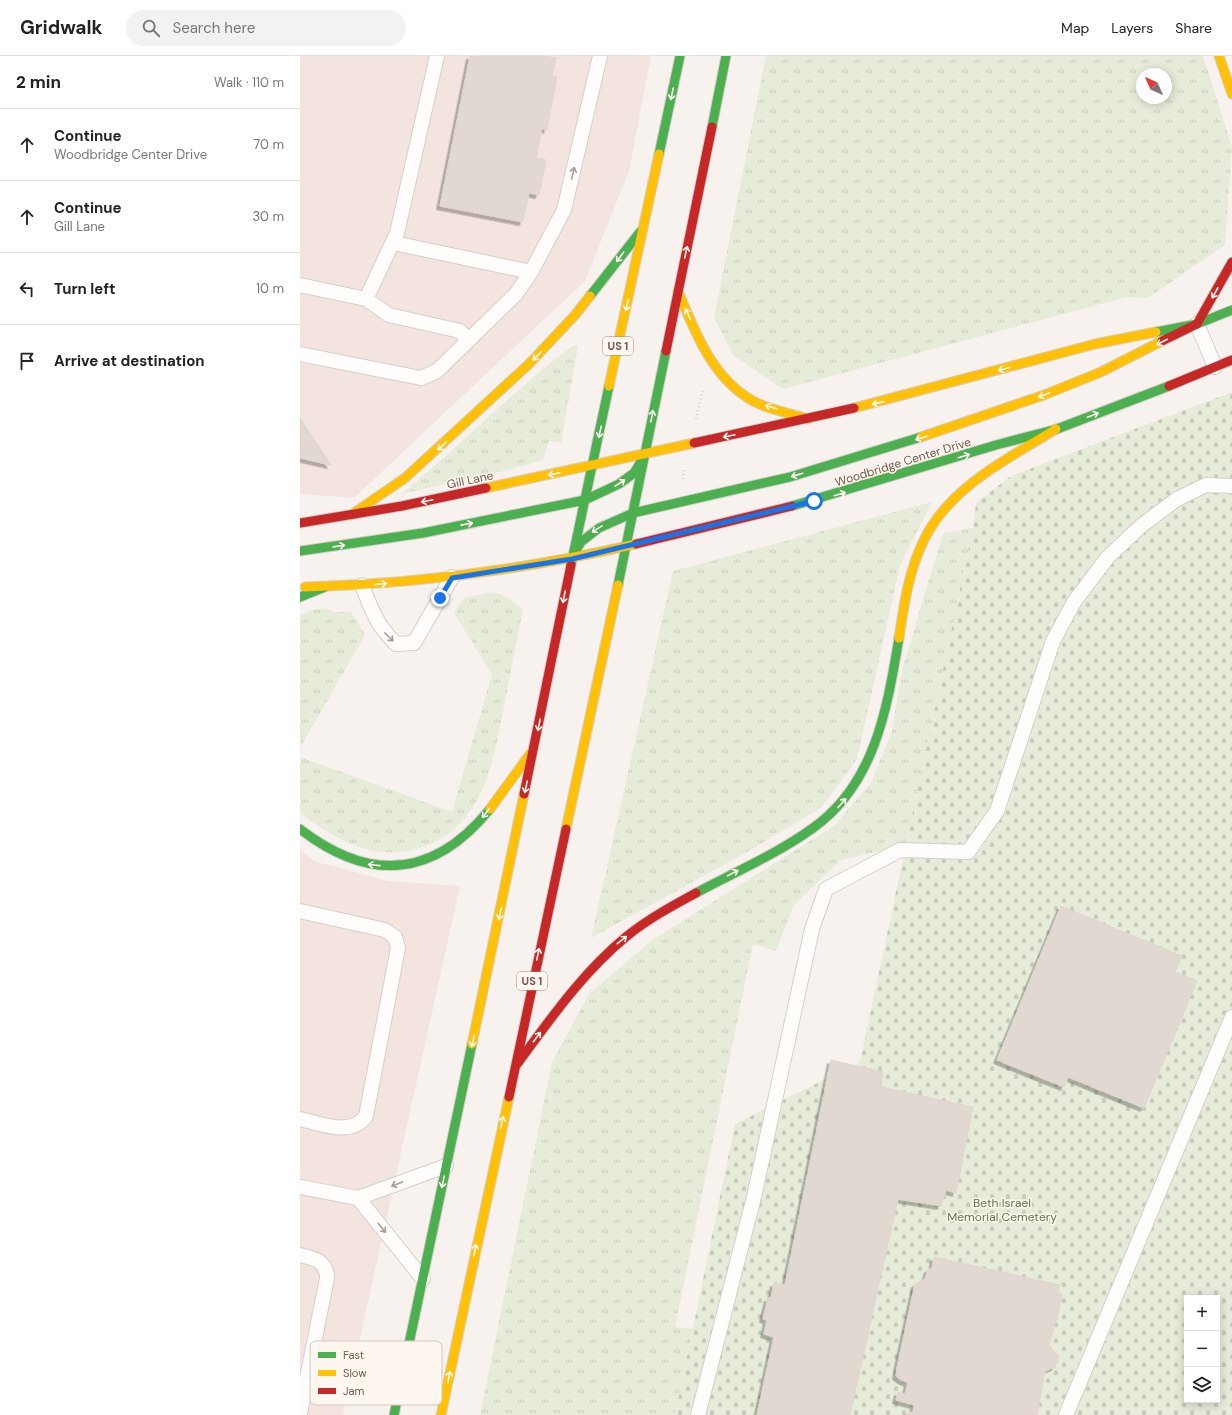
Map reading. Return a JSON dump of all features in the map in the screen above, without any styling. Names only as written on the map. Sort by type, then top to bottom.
[{"type":"main road","name":"US 1","points":[[410,1341],[572,559],[680,56]]},
{"type":"main road","name":"US 1","points":[[441,1415],[513,1068],[633,513],[726,56]]},
{"type":"main road","points":[[1219,56],[1232,94]]},
{"type":"main road","points":[[714,116],[733,69]]},
{"type":"main road","points":[[351,516],[405,478],[529,364],[583,306],[644,226]]},
{"type":"main road","points":[[300,551],[423,533],[585,500],[606,491],[627,478],[639,467],[644,454],[886,401],[1095,344],[1197,324],[1232,262]]},
{"type":"main road","points":[[678,291],[705,351],[719,371],[731,384],[752,400],[808,419]]},
{"type":"main road","points":[[300,587],[362,585],[452,578],[572,559],[581,542],[589,534],[633,513],[790,477],[934,434],[1044,395],[1101,372],[1197,324],[1232,310]]},
{"type":"main road","name":"Woodbridge Center Drive","points":[[572,559],[814,501],[999,444],[1056,429],[1232,360]]},
{"type":"main road","points":[[513,1068],[588,971],[610,949],[647,922],[672,907],[815,828],[844,800],[866,768],[878,736],[883,717],[906,592],[918,552],[927,534],[945,509],[966,488],[990,470],[1056,429]]},
{"type":"main road","name":"Gill Lane","points":[[300,522],[351,516],[644,454]]},
{"type":"main road","points":[[300,598],[325,587]]},
{"type":"main road","points":[[300,829],[325,848],[355,861],[372,865],[388,866],[422,862],[437,856],[465,836],[490,808],[534,748]]},
{"type":"main road","name":"US 1","points":[[394,1415],[396,1405]]},
{"type":"lane","points":[[366,299],[394,243],[402,217],[437,56]]},
{"type":"lane","points":[[300,354],[422,378],[437,371],[516,294],[531,272],[564,210],[600,56]]},
{"type":"lane","points":[[394,243],[531,272]]},
{"type":"lane","points":[[300,285],[366,299],[389,315],[460,331],[468,340]]},
{"type":"lane","points":[[1197,324],[1215,367]]},
{"type":"lane","points":[[698,1415],[754,1198],[812,929],[826,889],[900,850],[968,852],[997,811],[1053,641],[1074,602],[1108,557],[1141,526],[1177,499],[1206,485],[1232,486]]},
{"type":"lane","points":[[362,585],[372,611],[382,630],[396,644],[414,643],[452,578]]},
{"type":"lane","points":[[300,911],[385,930],[392,934],[398,944],[366,1116],[359,1124],[346,1128],[300,1120]]},
{"type":"lane","points":[[1066,1415],[1232,1017]]},
{"type":"lane","points":[[300,1187],[358,1198],[446,1166]]},
{"type":"lane","points":[[358,1198],[423,1279]]},
{"type":"lane","points":[[300,1256],[319,1261],[327,1272],[326,1285],[315,1341]]},
{"type":"lane","points":[[300,1413],[310,1364]]},
{"type":"path","points":[[696,418],[704,385]]},
{"type":"path","points":[[682,482],[687,461]]},
{"type":"shaded area","points":[[300,56],[651,56],[629,171],[585,281],[354,498],[300,494]]},
{"type":"shaded area","points":[[300,849],[314,861],[388,881],[460,886],[359,1341],[310,1341],[310,1405],[345,1405],[343,1415],[300,1415]]},
{"type":"green space","points":[[766,56],[1203,56],[1232,147],[1225,245],[1148,298],[1127,297],[783,389],[733,355],[714,317]]},
{"type":"green space","points":[[574,345],[578,346],[561,443],[549,441],[543,460],[503,471],[401,494],[445,457],[551,362]]},
{"type":"green space","name":"Beth Israel Memorial Cemetery","points":[[1232,392],[1232,1415],[675,1415],[735,1124],[860,1062],[973,528],[976,503],[1011,476]]},
{"type":"green space","points":[[932,502],[900,565],[857,759],[822,807],[749,851],[591,938],[673,571]]},
{"type":"green space","points":[[973,528],[906,845],[841,860],[794,905],[776,951],[753,944],[675,1327],[693,1329],[675,1415],[480,1415],[552,1062],[589,994],[652,940],[834,826],[871,783],[892,731],[902,670],[943,533]]},
{"type":"green space","points":[[494,592],[504,596],[523,609],[501,723],[490,769],[482,790],[471,810],[457,826],[439,840],[416,849],[399,852],[384,852],[369,850],[340,839],[300,813],[300,757],[452,812],[492,674],[454,613],[464,598]]},
{"type":"green space","points":[[324,608],[334,612],[351,612],[365,635],[300,748],[300,616],[309,611]]},
{"type":"building","points":[[470,56],[543,56],[556,58],[552,76],[557,77],[547,130],[542,128],[536,158],[546,160],[539,195],[529,193],[523,222],[440,206]]},
{"type":"building","points":[[300,418],[331,465],[300,458]]},
{"type":"building","points":[[1061,906],[1182,956],[1175,972],[1197,981],[1144,1108],[1068,1077],[1064,1087],[997,1060]]},
{"type":"building","points":[[831,1060],[883,1072],[881,1087],[973,1107],[956,1193],[946,1190],[941,1206],[898,1199],[850,1415],[757,1415],[774,1337],[764,1334],[767,1320],[763,1319],[768,1298],[771,1298],[774,1283],[785,1285]]},
{"type":"building","points":[[934,1257],[1060,1285],[1058,1291],[1062,1295],[1057,1320],[1049,1346],[1058,1355],[1058,1361],[1055,1367],[1045,1371],[1037,1415],[906,1415],[909,1412],[913,1413],[914,1405],[896,1400],[898,1392],[905,1394],[908,1383],[896,1376],[915,1284],[925,1279],[928,1269],[932,1269]]},
{"type":"traffic: fast","points":[[659,154],[680,56]]},
{"type":"traffic: fast","points":[[712,127],[726,56]]},
{"type":"traffic: fast","points":[[590,296],[640,232]]},
{"type":"traffic: fast","points":[[1156,332],[1197,324],[1232,310]]},
{"type":"traffic: fast","points":[[618,585],[666,351]]},
{"type":"traffic: fast","points":[[571,565],[609,386]]},
{"type":"traffic: fast","points":[[792,506],[996,445],[1057,429],[1169,386]]},
{"type":"traffic: fast","points":[[575,552],[581,542],[599,528],[633,513],[790,477],[921,437]]},
{"type":"traffic: fast","points":[[300,551],[423,533],[585,500],[619,484],[634,473],[643,458]]},
{"type":"traffic: fast","points":[[300,597],[325,587]]},
{"type":"traffic: fast","points":[[696,893],[785,846],[813,828],[834,810],[851,790],[875,743],[883,718],[899,638]]},
{"type":"traffic: fast","points":[[300,829],[326,846],[351,858],[376,865],[400,865],[424,860],[447,849],[469,832],[490,809]]},
{"type":"traffic: fast","points":[[410,1341],[472,1044]]},
{"type":"traffic: fast","points":[[394,1415],[396,1405]]},
{"type":"traffic: slow","points":[[1219,56],[1232,94]]},
{"type":"traffic: slow","points":[[609,386],[659,154]]},
{"type":"traffic: slow","points":[[678,291],[706,353],[726,380],[739,391],[759,404],[808,419]]},
{"type":"traffic: slow","points":[[351,515],[405,478],[529,364],[575,315],[590,296]]},
{"type":"traffic: slow","points":[[854,408],[1095,344],[1156,332]]},
{"type":"traffic: slow","points":[[921,437],[1044,395],[1101,372],[1162,341]]},
{"type":"traffic: slow","points":[[899,638],[911,574],[919,550],[936,520],[950,503],[982,475],[1056,429]]},
{"type":"traffic: slow","points":[[486,488],[694,443]]},
{"type":"traffic: slow","points":[[305,587],[389,583],[472,574],[554,561],[636,544]]},
{"type":"traffic: slow","points":[[566,829],[618,585]]},
{"type":"traffic: slow","points":[[490,809],[530,754]]},
{"type":"traffic: slow","points":[[472,1044],[524,794]]},
{"type":"traffic: slow","points":[[441,1415],[509,1097]]},
{"type":"traffic: jam","points":[[666,351],[712,127]]},
{"type":"traffic: jam","points":[[1162,341],[1197,324],[1232,262]]},
{"type":"traffic: jam","points":[[1169,386],[1232,360]]},
{"type":"traffic: jam","points":[[694,443],[854,408]]},
{"type":"traffic: jam","points":[[300,523],[402,506],[486,488]]},
{"type":"traffic: jam","points":[[636,544],[792,506]]},
{"type":"traffic: jam","points":[[524,794],[571,565]]},
{"type":"traffic: jam","points":[[509,1097],[566,829]]},
{"type":"traffic: jam","points":[[518,1063],[568,996],[611,950],[643,924],[696,893]]},
{"type":"route","points":[[440,598],[452,578],[572,559],[700,530],[814,501]]}]
